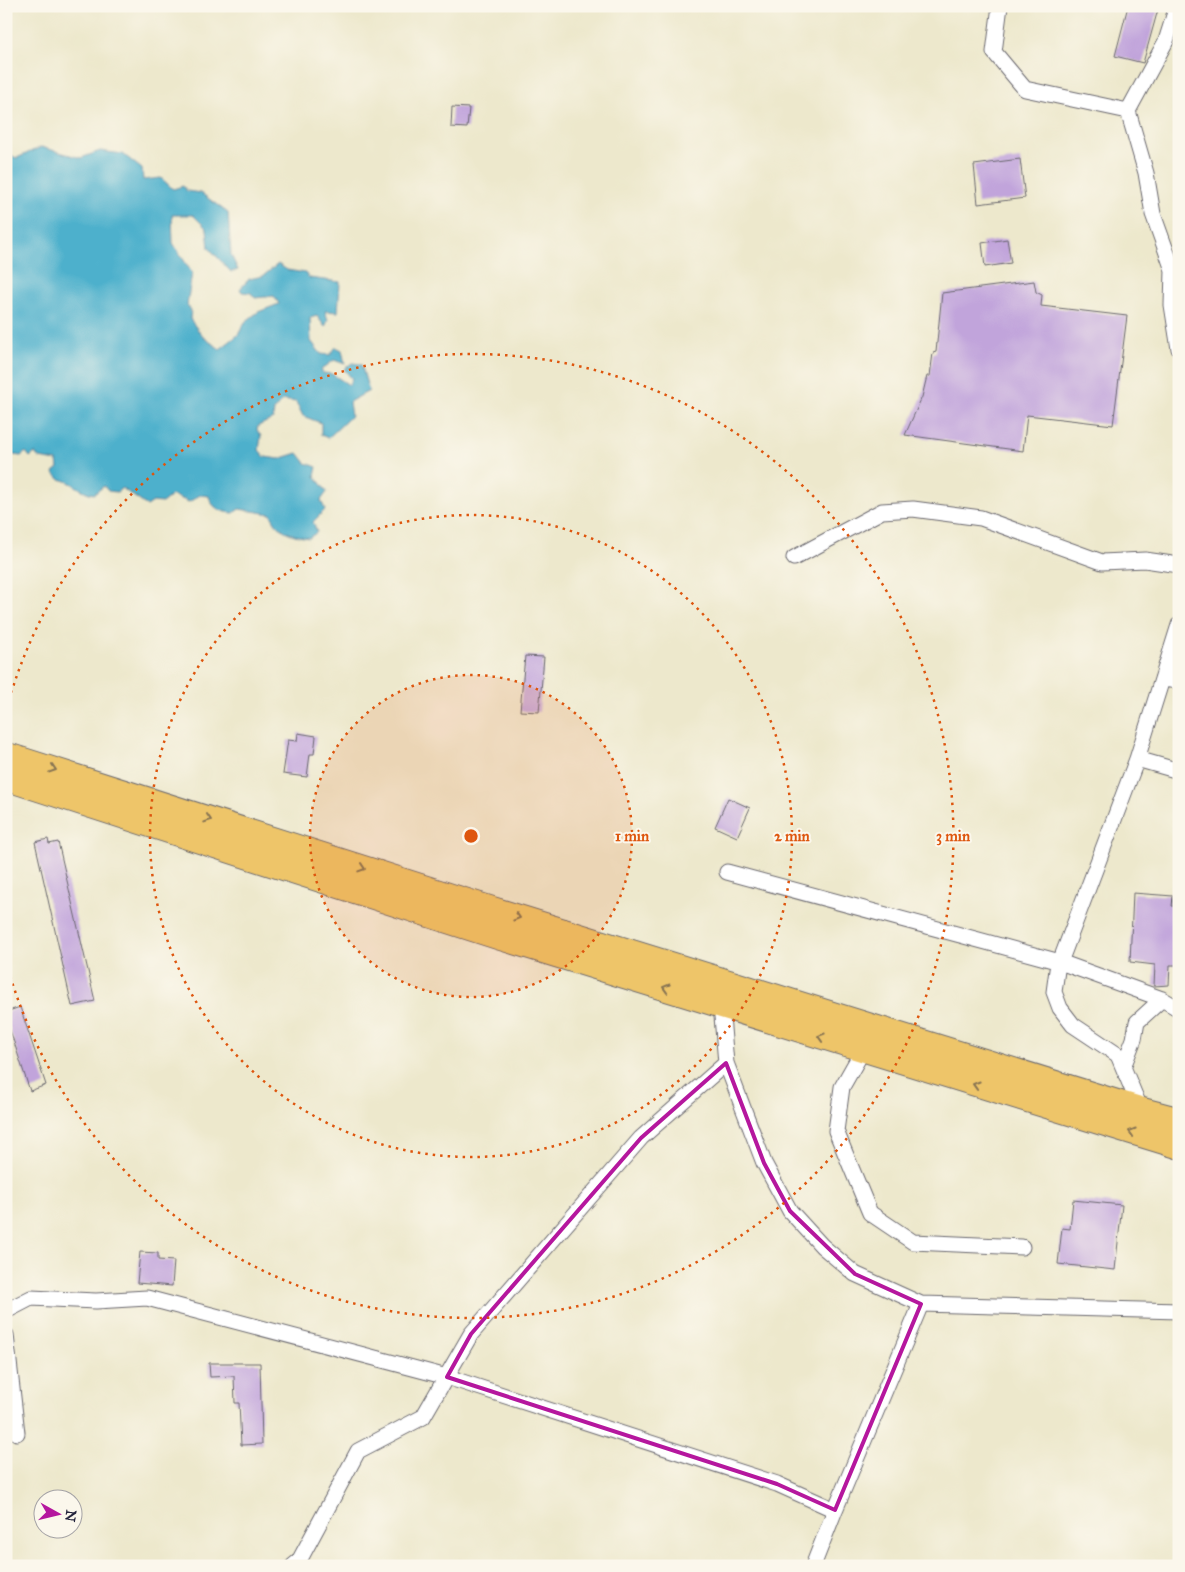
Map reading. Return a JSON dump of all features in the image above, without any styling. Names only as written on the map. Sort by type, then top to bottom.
[{"type":"highway","points":[[6,755],[491,909],[1141,1110],[1179,1120]]},
{"type":"highway","points":[[6,778],[490,934],[1179,1146]]},
{"type":"street","points":[[1000,6],[994,52],[1025,89],[1128,111]]},
{"type":"street","points":[[1176,6],[1166,41],[1128,111],[1146,173],[1153,214],[1173,270],[1172,305],[1179,349]]},
{"type":"street","points":[[794,558],[882,511],[913,509],[980,518],[1102,562],[1145,560],[1179,565]]},
{"type":"street","points":[[1141,1110],[1118,1055],[1073,1025],[1060,1008],[1054,992],[1060,962],[1137,759],[1179,626]]},
{"type":"street","points":[[1162,679],[1179,681]]},
{"type":"street","points":[[1137,759],[1179,771]]},
{"type":"street","points":[[728,872],[1060,962],[1162,999],[1179,1009]]},
{"type":"street","points":[[1123,1068],[1134,1039],[1137,1022],[1162,999]]},
{"type":"street","points":[[721,1005],[726,1063],[764,1163],[790,1211],[822,1246],[855,1274],[921,1304],[1179,1311]]},
{"type":"street","points":[[863,1050],[842,1087],[836,1131],[870,1213],[913,1242],[1022,1247]]},
{"type":"street","points":[[293,1566],[299,1561],[358,1452],[422,1417],[471,1334],[641,1138],[726,1063]]},
{"type":"street","points":[[6,1311],[31,1298],[96,1300],[147,1298],[446,1377],[777,1484],[835,1510]]},
{"type":"street","points":[[813,1566],[921,1304]]},
{"type":"street","points":[[6,1335],[17,1434]]},
{"type":"highlighted area","points":[[726,1063],[764,1163],[790,1211],[855,1274],[921,1304],[835,1510],[777,1484],[447,1377],[471,1334],[641,1138]]},
{"type":"water","points":[[41,147],[81,158],[100,151],[123,154],[142,169],[143,180],[161,178],[173,189],[183,186],[187,191],[201,193],[228,213],[231,255],[238,270],[231,272],[209,248],[207,229],[193,215],[172,215],[173,243],[192,273],[187,305],[191,310],[190,319],[203,337],[220,349],[238,335],[245,322],[258,312],[279,304],[274,296],[255,298],[251,293],[242,292],[240,289],[249,279],[263,276],[278,264],[287,270],[305,273],[309,278],[340,282],[338,312],[325,311],[328,320],[325,327],[317,316],[310,318],[311,341],[321,354],[330,355],[336,347],[342,350],[345,364],[334,360],[321,370],[323,373],[332,374],[349,385],[352,379],[344,369],[352,363],[361,364],[369,391],[349,402],[351,416],[328,438],[321,435],[321,423],[303,416],[296,402],[283,400],[274,410],[273,419],[258,426],[257,430],[261,436],[259,450],[265,457],[279,459],[298,453],[306,463],[317,467],[315,476],[327,492],[321,500],[325,510],[313,522],[317,532],[309,538],[296,535],[281,528],[271,514],[239,509],[234,513],[222,511],[212,504],[209,496],[200,495],[189,502],[172,495],[162,503],[153,502],[147,506],[122,488],[117,492],[108,491],[104,486],[94,494],[89,493],[59,479],[53,472],[58,468],[57,461],[39,458],[35,453],[30,457],[26,452],[21,456],[6,454],[6,154],[17,158]]},
{"type":"building","points":[[1128,6],[1159,6],[1143,63],[1115,56]]},
{"type":"building","points":[[452,107],[469,108],[467,128],[451,127]]},
{"type":"building","points":[[1020,159],[1025,198],[978,204],[974,165]]},
{"type":"building","points":[[1007,239],[1011,263],[985,267],[982,243]]},
{"type":"building","points":[[1034,281],[1036,292],[1042,295],[1041,306],[1127,316],[1113,425],[1027,415],[1023,451],[905,435],[922,397],[927,376],[930,376],[933,353],[936,352],[942,293]]},
{"type":"building","points":[[525,656],[544,657],[539,712],[520,711]]},
{"type":"building","points":[[298,733],[316,736],[314,754],[310,754],[307,777],[283,774],[288,740],[297,741]]},
{"type":"building","points":[[728,798],[750,808],[737,837],[715,827]]},
{"type":"building","points":[[48,839],[49,844],[58,842],[95,1001],[72,1006],[35,842]]},
{"type":"building","points":[[1133,893],[1173,896],[1172,906],[1179,907],[1179,965],[1170,965],[1169,985],[1154,986],[1155,965],[1130,962]]},
{"type":"building","points":[[20,1007],[46,1085],[30,1091],[6,1018],[6,1012]]},
{"type":"building","points":[[1073,1200],[1122,1205],[1115,1270],[1058,1264],[1062,1228],[1070,1229]]},
{"type":"building","points":[[140,1252],[158,1253],[158,1260],[174,1261],[172,1286],[137,1283]]},
{"type":"building","points":[[209,1363],[260,1363],[262,1444],[241,1445],[239,1403],[235,1403],[234,1376],[210,1377]]}]
